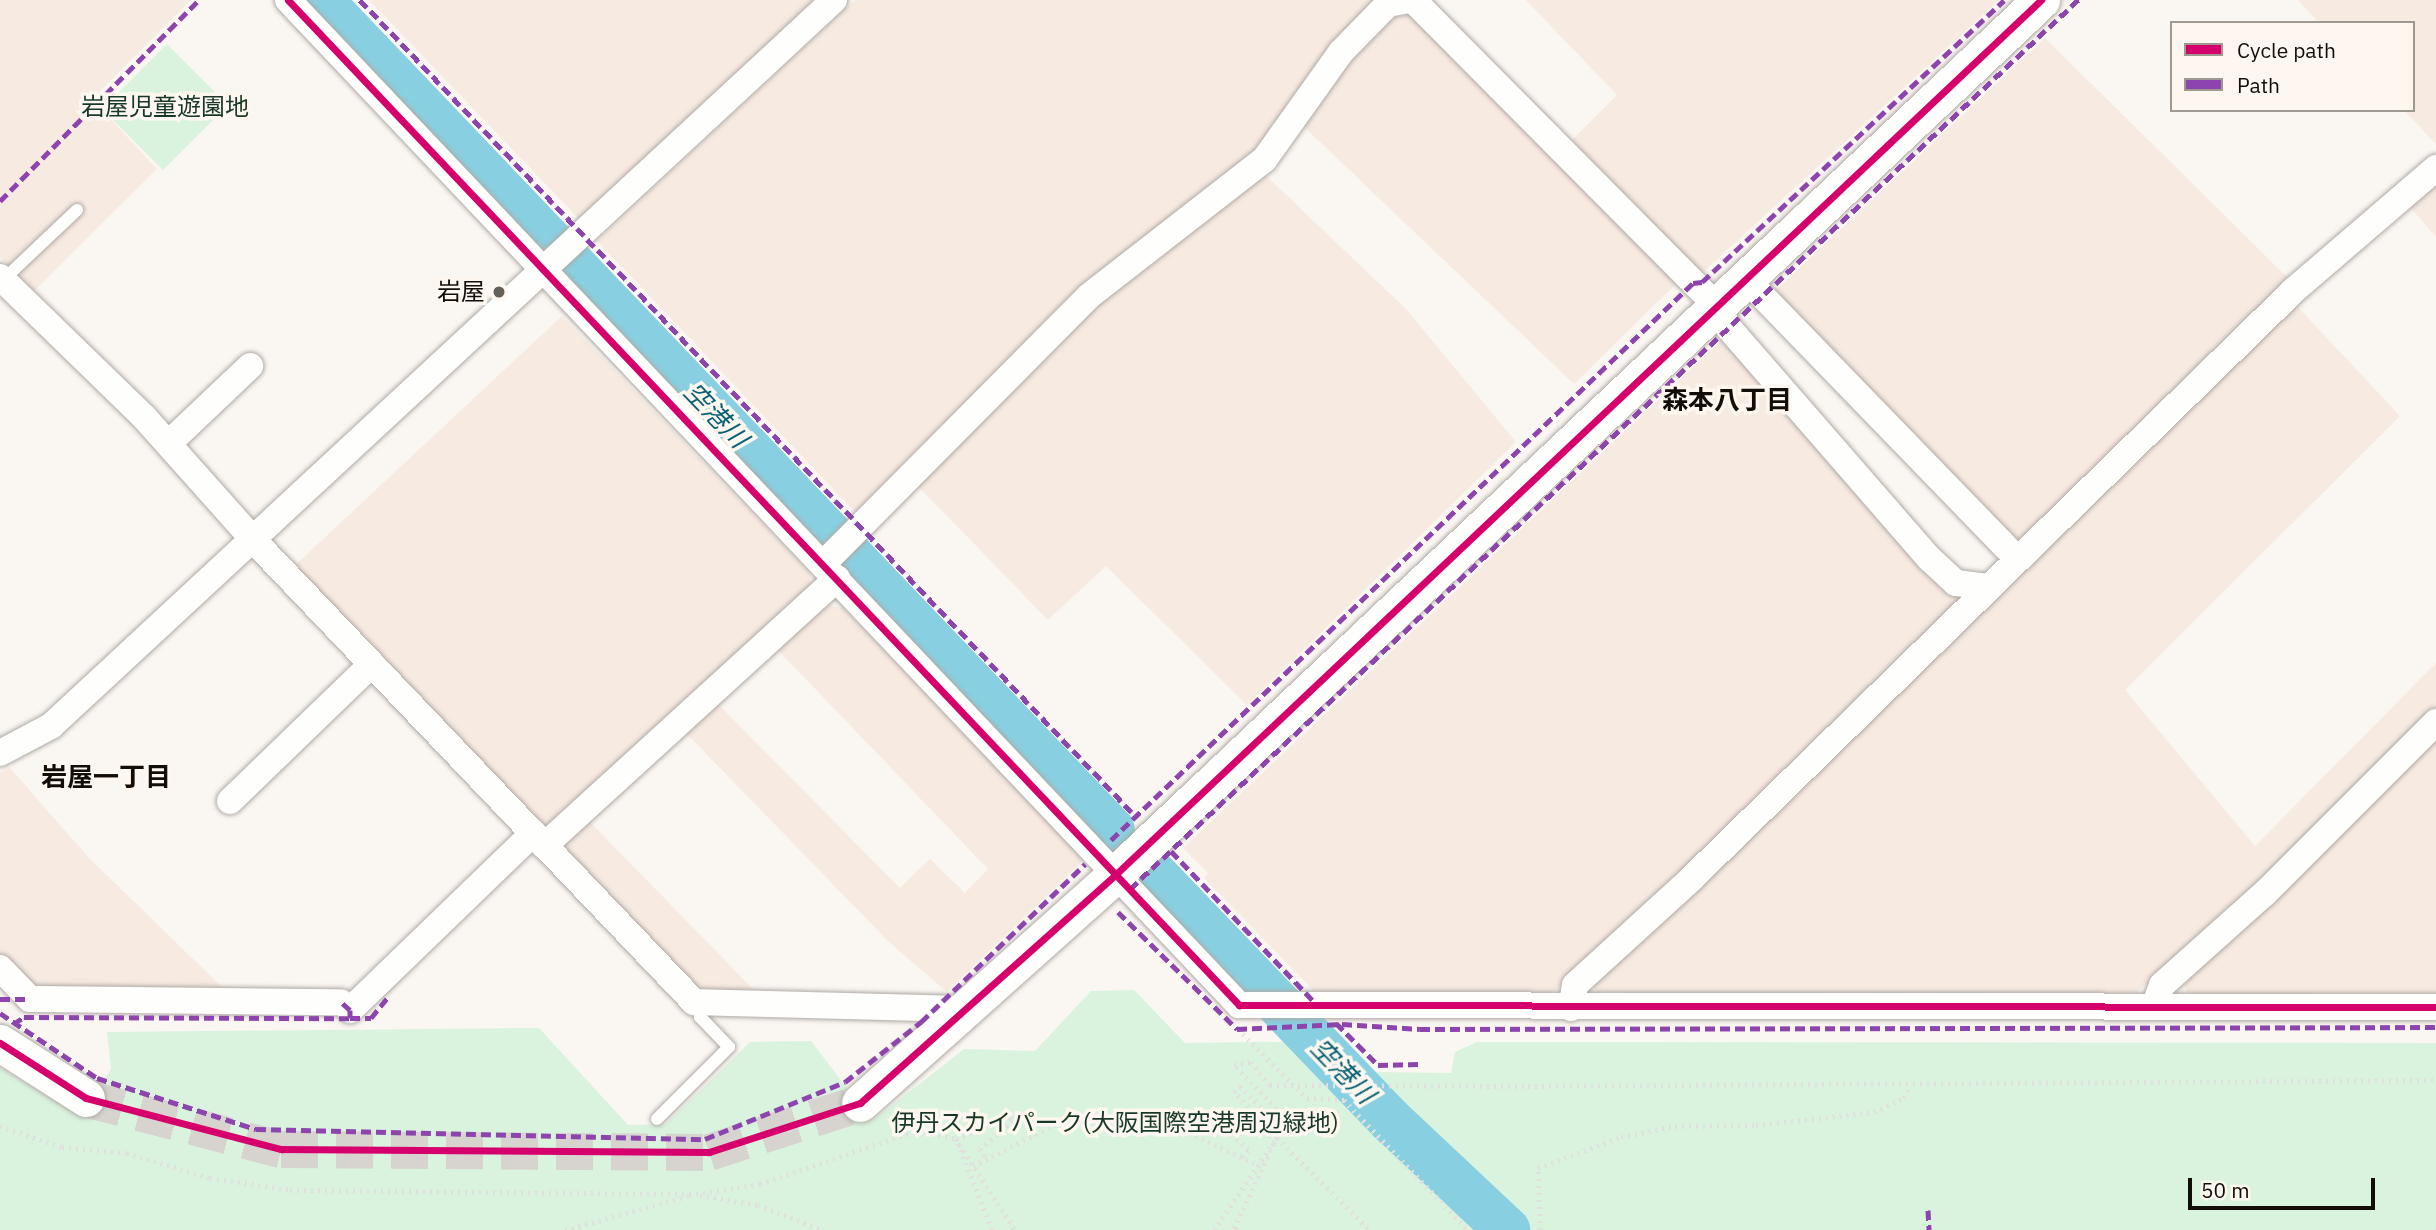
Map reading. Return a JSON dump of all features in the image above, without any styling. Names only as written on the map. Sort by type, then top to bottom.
[{"type":"street","points":[[288,0],[548,265],[1239,1006],[2436,1007]]},
{"type":"street","points":[[0,753],[51,726],[834,0]]},
{"type":"street","points":[[0,968],[30,999],[345,1006],[538,840],[831,566],[859,528],[1089,296],[1264,160],[1341,52],[1388,5],[1411,0],[1717,306],[1728,327],[1930,559],[1956,583],[1990,587]]},
{"type":"street","points":[[860,1103],[970,1009],[1116,874],[2041,0]]},
{"type":"street","points":[[1571,1008],[1575,985],[1692,878],[2293,291],[2436,168]]},
{"type":"street","points":[[2,278],[169,443],[372,664],[694,1002],[970,1009]]},
{"type":"street","points":[[1746,279],[2008,549]]},
{"type":"street","points":[[169,443],[250,366]]},
{"type":"street","points":[[230,801],[372,664]]},
{"type":"street","points":[[2154,1007],[2162,985],[2265,893],[2436,722]]},
{"type":"street","points":[[0,1043],[86,1098]]},
{"type":"lane","points":[[2,278],[77,210]]},
{"type":"lane","points":[[657,1119],[729,1047],[700,1017],[701,1003]]},
{"type":"path","points":[[1237,1029],[1307,1098],[1344,1100],[1468,1230]]},
{"type":"path","points":[[1370,1230],[1234,1092],[1240,1086],[1275,1121],[1281,1114],[1234,1065],[1251,1062],[1270,1085],[1910,1086],[2436,1080]]},
{"type":"path","points":[[1540,1230],[1538,1168],[1621,1137],[1675,1126],[1756,1125],[1874,1112],[1904,1098],[1910,1086]]},
{"type":"path","points":[[1242,1157],[1248,1150],[1215,1120],[1217,1115],[1278,1138]]},
{"type":"path","points":[[973,1166],[985,1156],[1057,1124],[1134,1116],[1170,1124],[1258,1165]]},
{"type":"path","points":[[565,1230],[696,1194],[760,1184],[918,1130],[956,1139],[1011,1117],[1013,1121],[981,1149],[985,1156]]},
{"type":"path","points":[[0,1125],[62,1147],[127,1153],[210,1178],[289,1190],[487,1189],[696,1194],[758,1205],[822,1230]]},
{"type":"path","points":[[1214,1230],[1278,1138]]},
{"type":"path","points":[[1234,1230],[1278,1138]]},
{"type":"path","points":[[956,1139],[1015,1230]]},
{"type":"path","points":[[956,1139],[992,1230]]},
{"type":"shaded area","points":[[0,0],[191,0],[92,99],[157,169],[34,291],[0,257]]},
{"type":"shaded area","points":[[369,0],[816,0],[580,220]]},
{"type":"shaded area","points":[[855,0],[1375,0],[1261,146],[859,516],[597,241]]},
{"type":"shaded area","points":[[1526,0],[1999,0],[1698,277],[1568,144],[1617,95]]},
{"type":"shaded area","points":[[2298,0],[2436,0],[2436,144],[2406,112],[2415,112],[2415,21],[2317,21]]},
{"type":"shaded area","points":[[1410,15],[1678,282],[1574,384],[1300,123],[1387,17]]},
{"type":"shaded area","points":[[2045,38],[2292,282],[2021,543],[1775,291]]},
{"type":"shaded area","points":[[1261,171],[1406,309],[1516,442],[1247,705],[1106,566],[1048,620],[915,483],[1085,312]]},
{"type":"shaded area","points":[[2436,182],[2436,237],[2410,207]]},
{"type":"shaded area","points":[[2295,304],[2400,416],[2125,690],[2255,846],[2436,663],[2436,709],[2281,862],[2136,993],[1596,992],[1593,982]]},
{"type":"shaded area","points":[[562,316],[810,573],[810,592],[554,827],[530,824],[290,570]]},
{"type":"shaded area","points":[[1723,339],[1937,583],[1965,594],[1691,866],[1549,996],[1314,991],[1204,878],[1208,873],[1183,848]]},
{"type":"shaded area","points":[[823,605],[843,608],[1085,859],[947,992],[889,942],[685,732],[717,703],[900,888],[930,859],[965,893],[988,869],[776,648]]},
{"type":"shaded area","points":[[2436,736],[2436,993],[2187,994],[2184,983]]},
{"type":"shaded area","points":[[10,768],[89,858],[227,992],[33,994],[0,958],[0,773]]},
{"type":"shaded area","points":[[589,821],[755,991],[693,994],[565,860],[567,843]]},
{"type":"green space","name":"岩屋児童遊園地","points":[[167,44],[228,105],[163,170],[102,109]]},
{"type":"green space","name":"伊丹スカイパーク(大阪国際空港周辺緑地)","points":[[1134,990],[1185,1043],[1338,1041],[1371,1072],[1451,1073],[1455,1052],[1477,1042],[2436,1043],[2436,1230],[0,1230],[0,1068],[82,1117],[111,1069],[107,1032],[539,1028],[628,1125],[666,1124],[750,1042],[811,1041],[872,1121],[964,1049],[1035,1051],[1091,991]]},
{"type":"waterway","name":"空港川","points":[[320,0],[1112,830]]},
{"type":"waterway","name":"空港川","points":[[1155,875],[1390,1120],[1507,1230]]},
{"type":"tunnel","points":[[86,1098],[281,1149],[709,1152],[860,1103]]},
{"type":"marked path","points":[[0,201],[199,0]]},
{"type":"marked path","points":[[360,0],[1136,817]]},
{"type":"marked path","points":[[1111,840],[1693,283],[1702,282],[2004,0]]},
{"type":"marked path","points":[[1130,889],[2078,0]]},
{"type":"marked path","points":[[1171,851],[1318,1006]]},
{"type":"marked path","points":[[0,1013],[97,1078],[256,1129],[705,1139],[845,1082],[921,1022],[1085,864]]},
{"type":"marked path","points":[[1118,912],[1237,1029],[1342,1024],[1420,1029],[2436,1027]]},
{"type":"marked path","points":[[350,1018],[371,1018],[387,998]]},
{"type":"marked path","points":[[0,999],[30,999]]},
{"type":"marked path","points":[[13,1024],[24,1017],[350,1018],[350,1010],[341,1002]]},
{"type":"marked path","points":[[1336,1023],[1378,1065],[1419,1064]]},
{"type":"marked path","points":[[1928,1210],[1929,1230]]},
{"type":"cycle path","points":[[288,0],[1239,1005],[2436,1007]]},
{"type":"cycle path","points":[[0,1043],[86,1098],[281,1149],[709,1152],[860,1103],[1116,874],[2041,0]]},
{"type":"place","name":"岩屋","points":[[499,292]]},
{"type":"district","name":"森本八丁目","points":[[1727,400]]},
{"type":"district","name":"岩屋一丁目","points":[[106,777]]}]
